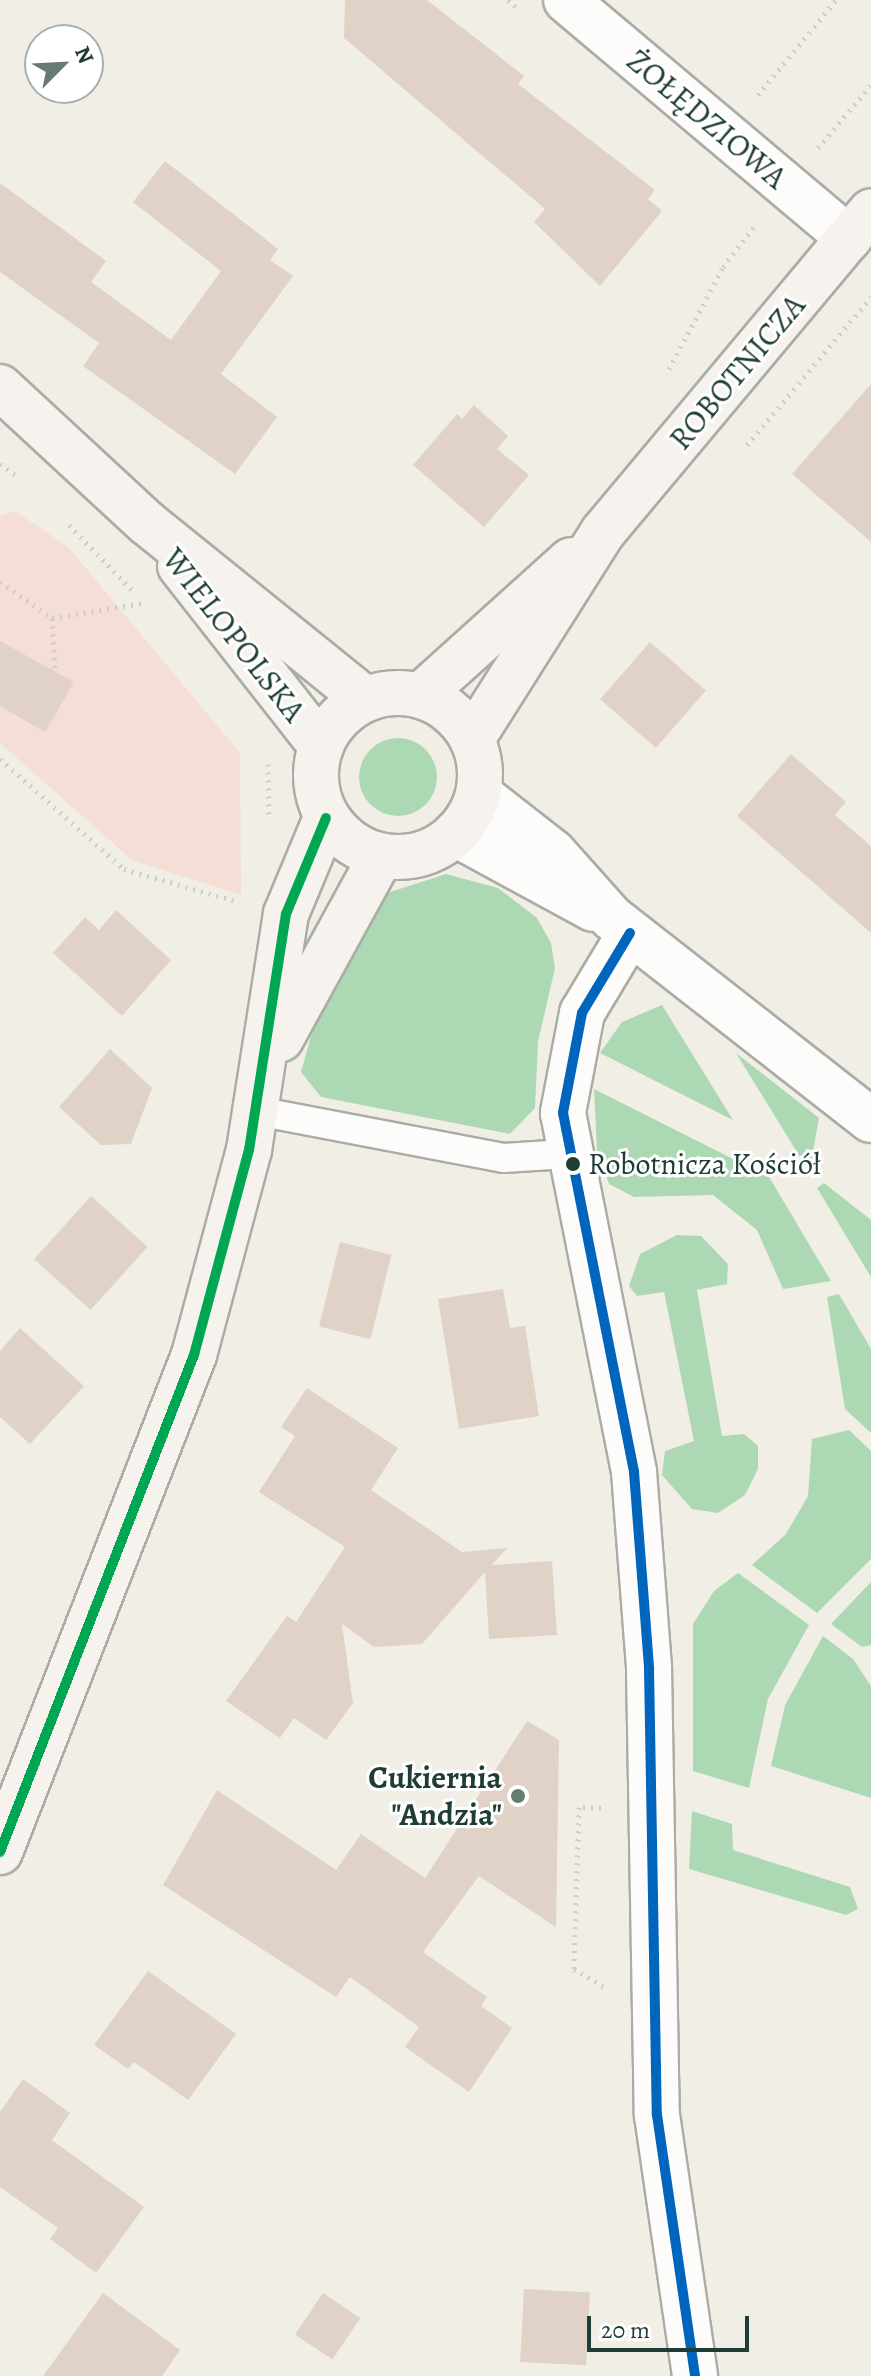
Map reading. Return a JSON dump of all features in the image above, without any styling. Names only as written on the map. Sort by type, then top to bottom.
[{"type":"street","name":"ŻOŁĘDZIOWA","points":[[566,0],[785,186],[860,224]]},
{"type":"street","name":"ROBOTNICZA","points":[[472,739],[603,532],[860,224]]},
{"type":"street","name":"WIELOPOLSKA","points":[[5,402],[147,523],[365,699]]},
{"type":"street","name":"WIELOPOLSKA","points":[[147,523],[321,746]]},
{"type":"street","name":"ROBOTNICZA","points":[[420,696],[603,532]]},
{"type":"street","points":[[420,696],[449,711],[472,739],[479,794],[455,834],[423,853],[381,856],[355,845],[326,818],[317,787],[321,746],[337,719],[365,699],[420,696]]},
{"type":"street","points":[[479,794],[553,852],[621,925],[871,1120]]},
{"type":"street","points":[[0,1852],[194,1355],[261,1090],[286,914],[326,818]]},
{"type":"street","points":[[455,834],[621,925]]},
{"type":"street","points":[[261,1090],[381,856]]},
{"type":"street","points":[[621,925],[582,1013],[568,1056],[566,1154],[607,1309],[634,1472],[649,1669],[657,2115],[695,2376]]},
{"type":"lane","points":[[261,1090],[504,1158],[566,1154]]},
{"type":"path","points":[[725,135],[836,0]]},
{"type":"path","points":[[660,380],[723,267],[785,186],[871,85]]},
{"type":"path","points":[[741,452],[871,297]]},
{"type":"path","points":[[0,464],[32,490]]},
{"type":"path","points":[[64,521],[153,614]]},
{"type":"path","points":[[0,582],[52,618],[144,603]]},
{"type":"path","points":[[52,618],[55,672]]},
{"type":"path","points":[[264,751],[269,823]]},
{"type":"path","points":[[0,759],[124,869],[249,905]]},
{"type":"path","points":[[615,1808],[579,1807],[574,1969],[615,1994]]},
{"type":"shaded area","points":[[15,511],[68,547],[240,753],[241,895],[132,860],[0,743],[0,516]]},
{"type":"green space","points":[[398,738],[413,741],[425,750],[434,762],[437,777],[434,792],[425,804],[413,813],[398,816],[383,813],[371,804],[362,792],[359,777],[362,762],[371,750],[383,741]]},
{"type":"green space","points":[[446,874],[498,888],[537,918],[551,943],[555,968],[538,1042],[535,1108],[510,1134],[321,1097],[301,1072],[321,1000],[384,894]]},
{"type":"green space","points":[[662,1005],[733,1120],[600,1053],[622,1022]]},
{"type":"green space","points":[[736,1053],[819,1118],[811,1163],[805,1165]]},
{"type":"green space","points":[[594,1089],[769,1177],[831,1281],[783,1289],[757,1230],[713,1195],[634,1197],[609,1184],[597,1151]]},
{"type":"green space","points":[[824,1183],[871,1220],[871,1277],[817,1188]]},
{"type":"green space","points":[[677,1235],[701,1236],[728,1264],[727,1284],[697,1290],[722,1436],[744,1434],[758,1446],[758,1469],[745,1495],[718,1513],[692,1509],[662,1475],[665,1451],[694,1441],[664,1292],[637,1296],[629,1286],[640,1254]]},
{"type":"green space","points":[[839,1294],[871,1349],[871,1433],[845,1409],[827,1297]]},
{"type":"green space","points":[[849,1430],[871,1451],[871,1559],[817,1613],[752,1565],[786,1534],[808,1496],[812,1439]]},
{"type":"green space","points":[[738,1573],[809,1625],[768,1699],[749,1788],[693,1771],[693,1624],[714,1591]]},
{"type":"green space","points":[[871,1582],[871,1645],[862,1647],[831,1624]]},
{"type":"green space","points":[[823,1636],[853,1659],[871,1686],[871,1798],[771,1766],[785,1705]]},
{"type":"green space","points":[[692,1811],[732,1824],[733,1850],[850,1887],[858,1909],[846,1915],[689,1869]]},
{"type":"building","points":[[345,0],[427,0],[524,76],[518,84],[655,190],[648,199],[662,211],[600,286],[534,222],[545,209],[344,38]]},
{"type":"building","points":[[165,161],[278,249],[270,260],[293,276],[221,374],[277,417],[235,474],[83,366],[99,343],[0,272],[0,183],[106,261],[91,282],[171,340],[221,271],[133,202]]},
{"type":"building","points":[[871,384],[871,542],[792,474]]},
{"type":"building","points":[[474,405],[508,436],[497,449],[529,475],[484,527],[413,465],[457,414],[462,419]]},
{"type":"building","points":[[0,641],[74,682],[45,732],[0,706]]},
{"type":"building","points":[[650,642],[706,691],[656,748],[600,699]]},
{"type":"building","points":[[791,754],[846,802],[835,815],[871,846],[871,933],[737,816]]},
{"type":"building","points":[[116,910],[171,960],[122,1016],[53,953],[85,917],[99,930]]},
{"type":"building","points":[[110,1049],[152,1088],[131,1144],[101,1145],[59,1107]]},
{"type":"building","points":[[91,1196],[147,1247],[91,1310],[34,1259]]},
{"type":"building","points":[[340,1242],[391,1255],[370,1339],[319,1326]]},
{"type":"building","points":[[503,1289],[510,1328],[525,1326],[539,1416],[459,1429],[438,1299]]},
{"type":"building","points":[[20,1328],[84,1386],[30,1444],[0,1417],[0,1351]]},
{"type":"building","points":[[307,1388],[398,1448],[371,1490],[462,1552],[507,1548],[492,1565],[552,1561],[557,1635],[489,1639],[485,1572],[422,1644],[374,1647],[342,1624],[353,1703],[326,1740],[294,1718],[280,1738],[226,1701],[287,1616],[296,1622],[345,1547],[259,1492],[295,1436],[281,1427]]},
{"type":"building","points":[[527,1721],[559,1740],[556,1927],[479,1876],[423,1952],[487,1997],[481,2006],[512,2028],[469,2092],[405,2047],[419,2027],[350,1977],[336,1997],[163,1885],[217,1790],[336,1870],[361,1834],[425,1878]]},
{"type":"building","points":[[148,1971],[236,2034],[188,2100],[134,2062],[128,2069],[94,2045]]},
{"type":"building","points":[[23,2079],[70,2113],[52,2140],[144,2207],[96,2273],[50,2239],[58,2228],[0,2187],[0,2112]]},
{"type":"building","points":[[524,2289],[590,2292],[586,2365],[520,2362]]},
{"type":"building","points":[[103,2293],[180,2350],[162,2376],[43,2376]]},
{"type":"building","points":[[323,2293],[360,2318],[332,2360],[295,2334]]},
{"type":"transit line","points":[[0,1852],[194,1355],[249,1150],[286,914],[326,818]]},
{"type":"transit line","points":[[630,933],[582,1013],[563,1113],[634,1472],[649,1669],[657,2115],[695,2376]]},
{"type":"place","name":"Robotnicza Kościół","points":[[573,1164]]},
{"type":"place","name":"Cukiernia \"Andzia\"","points":[[518,1796]]}]
